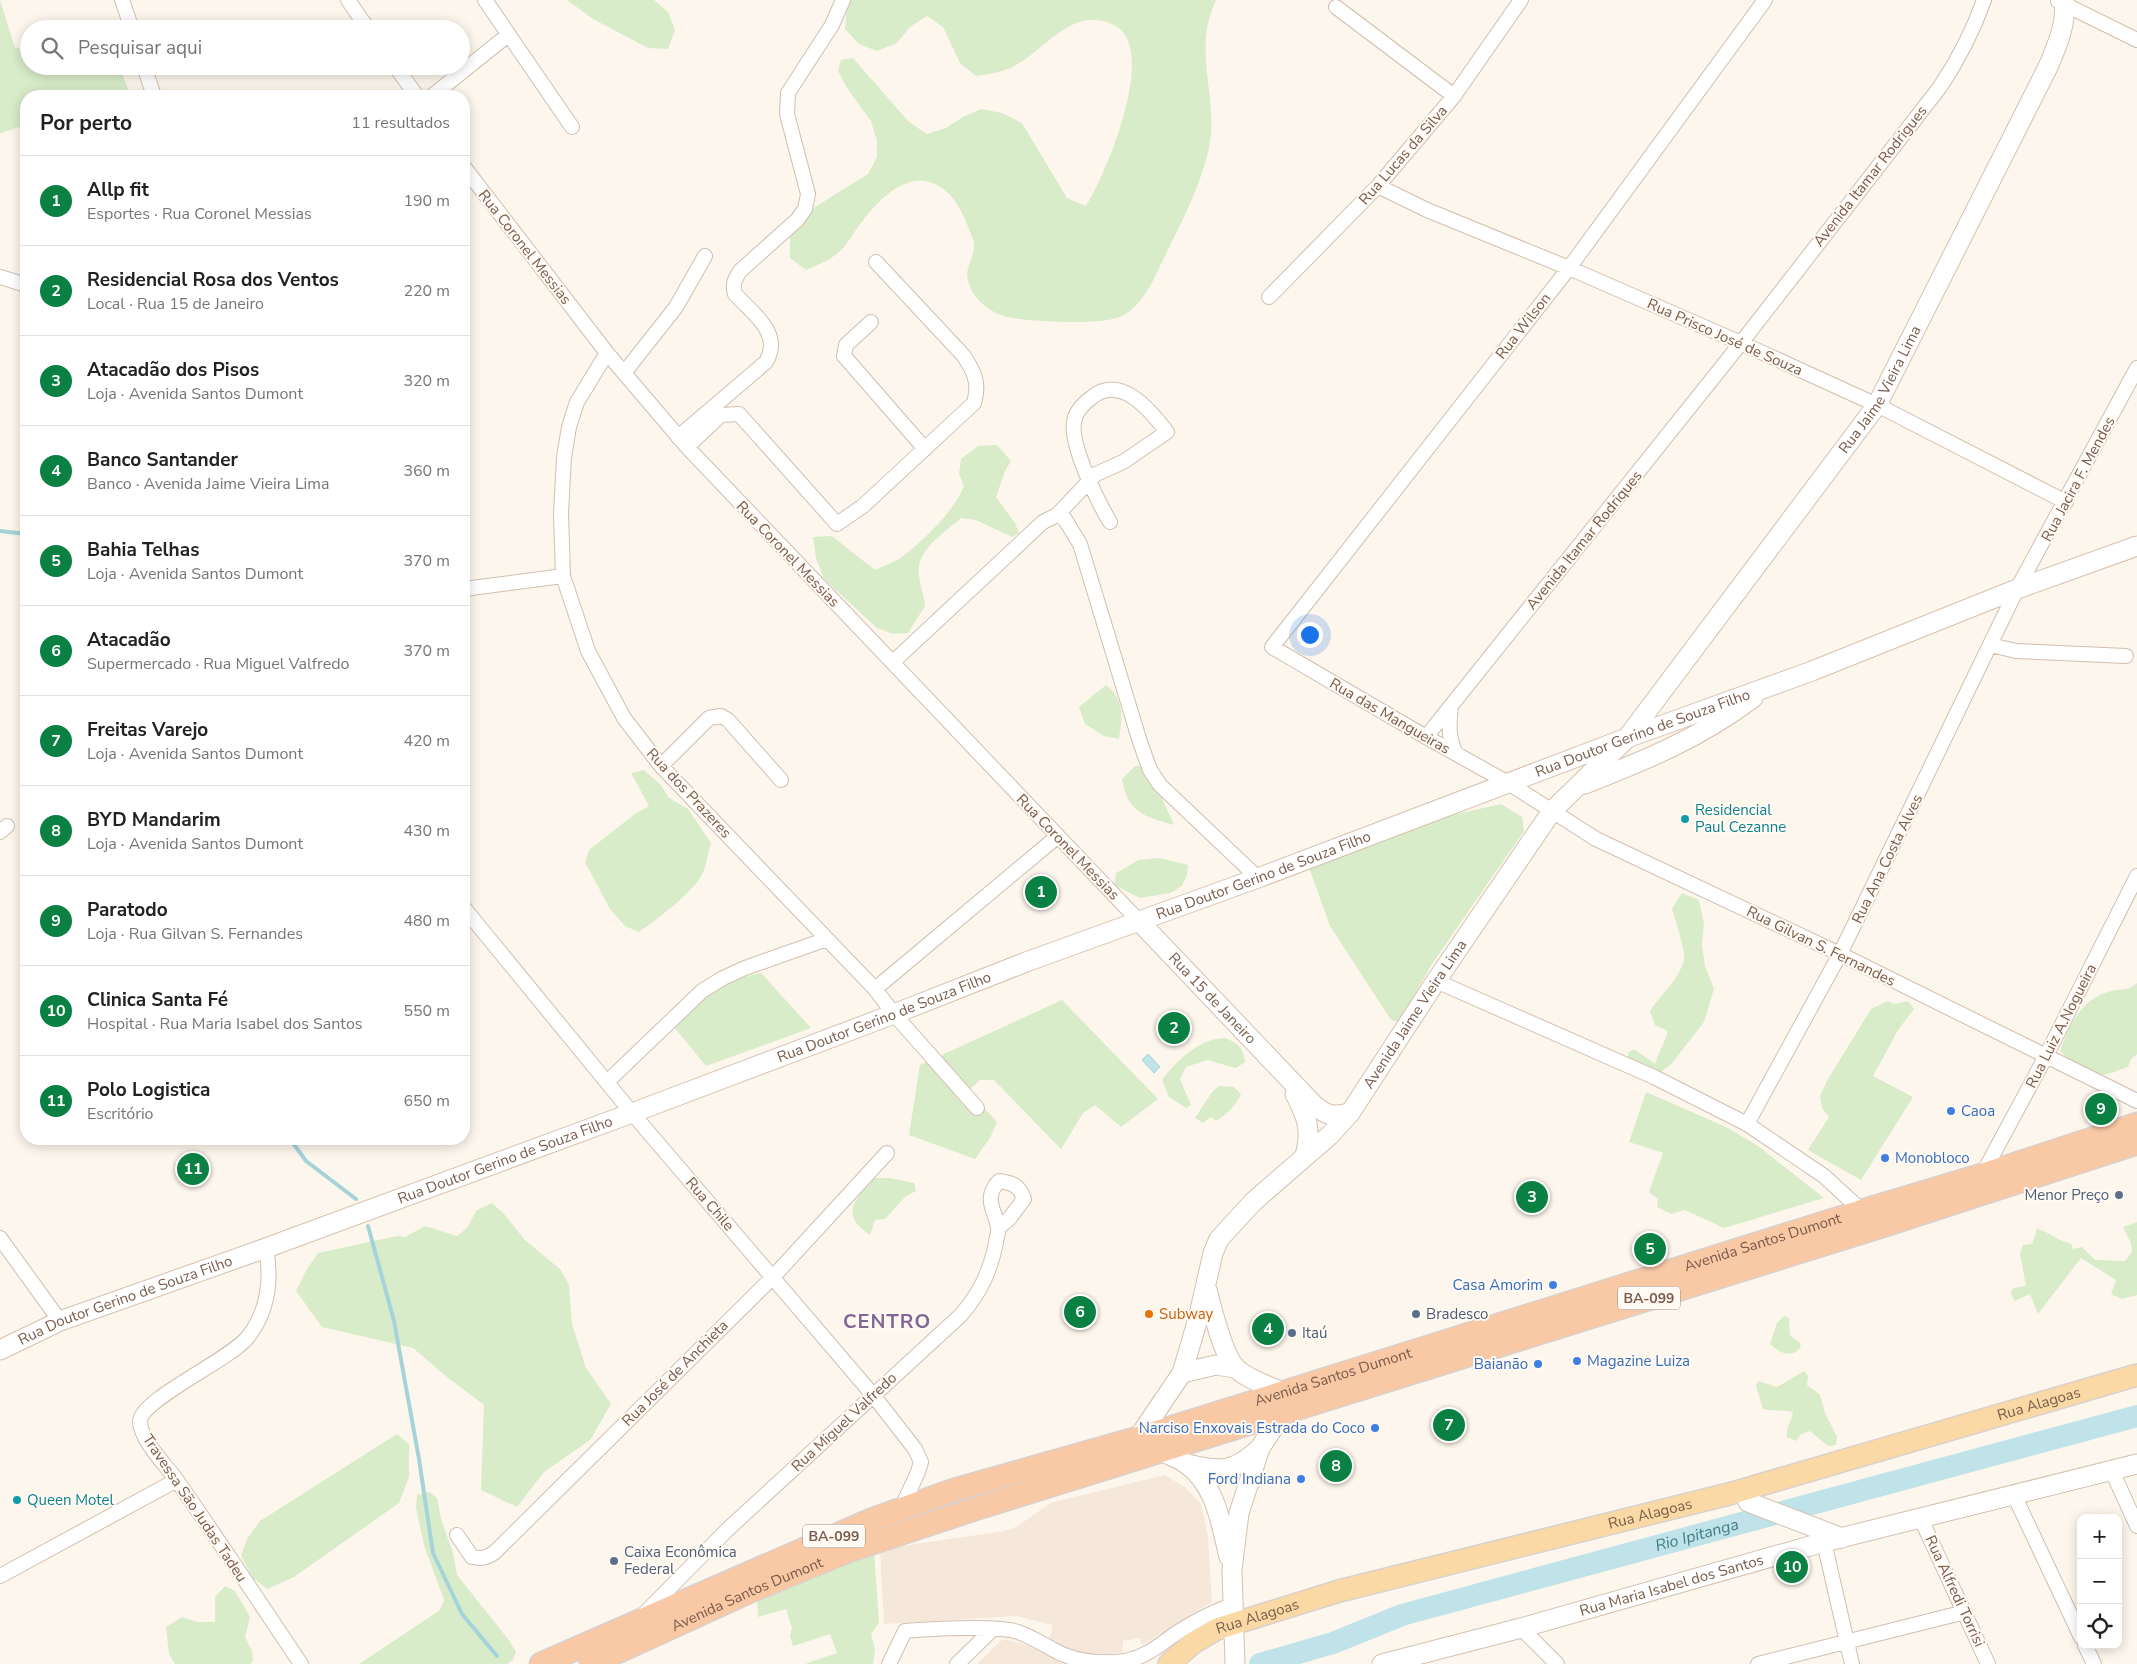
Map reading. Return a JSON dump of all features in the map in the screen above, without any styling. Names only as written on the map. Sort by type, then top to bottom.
[{"type":"highway","name":"Avenida Santos Dumont","points":[[591,1664],[753,1590],[848,1551],[976,1508],[1160,1451],[1282,1402],[1862,1210],[1982,1175],[2137,1124]]},
{"type":"highway","name":"Avenida Santos Dumont","points":[[541,1664],[871,1520],[954,1490],[1138,1438],[1282,1402],[1872,1229],[2137,1143]]},
{"type":"main road","name":"Rua Jaime Vieira Lima","points":[[1627,738],[1877,405],[2048,67],[2059,42],[2068,3]]},
{"type":"main road","name":"Rua Doutor Gerino de Souza Filho","points":[[0,1350],[60,1321],[266,1248],[632,1113],[1138,920],[1258,878],[1510,784],[1627,738],[1812,671],[2017,589],[2137,546]]},
{"type":"main road","name":"Rua Doutor Gerino de Souza Filho","points":[[1578,786],[1686,742],[1724,720],[1770,685]]},
{"type":"main road","name":"Avenida Jaime Vieira Lima","points":[[1138,1438],[1182,1374],[1206,1288],[1213,1253],[1220,1239],[1253,1202],[1330,1135],[1350,1112],[1436,981],[1552,811],[1627,738]]},
{"type":"main road","name":"Rua 15 de Janeiro","points":[[1138,920],[1321,1111],[1336,1116],[1350,1112]]},
{"type":"main road","name":"Rua 15 de Janeiro","points":[[1286,1076],[1304,1112],[1309,1128],[1309,1142],[1305,1156]]},
{"type":"main road","name":"Avenida Jaime Vieira Lima","points":[[1206,1288],[1216,1324],[1235,1368]]},
{"type":"main road","points":[[1182,1374],[1216,1365],[1235,1368],[1282,1402],[1260,1448],[1239,1513],[1232,1570],[1235,1664]]},
{"type":"main road","name":"Rua Alagoas","points":[[1169,1664],[1193,1643],[1217,1628],[1339,1590],[1729,1494],[2137,1375]]},
{"type":"main road","points":[[1160,1451],[1186,1463],[1214,1470],[1234,1467],[1246,1461],[1260,1448]]},
{"type":"main road","points":[[1186,1463],[1211,1493],[1219,1513],[1232,1570]]},
{"type":"main road","name":"Rua Maria Isabel dos Santos","points":[[1382,1664],[1522,1628],[1829,1537],[1921,1518],[2137,1464]]},
{"type":"main road","points":[[1729,1494],[1829,1537]]},
{"type":"street","points":[[122,0],[129,20]]},
{"type":"street","points":[[348,0],[362,20]]},
{"type":"street","points":[[484,0],[572,127]]},
{"type":"street","points":[[683,442],[736,388],[766,362],[773,345],[766,327],[735,294],[733,287],[740,271],[797,220],[804,209],[808,194],[786,114],[788,93],[832,25],[843,0]]},
{"type":"street","name":"Rua Lucas da Silva","points":[[1269,297],[1378,186],[1454,96],[1522,0]]},
{"type":"street","name":"Rua Wilson","points":[[1272,646],[1569,268],[1765,0]]},
{"type":"street","name":"Avenida Itamar Rodrigues","points":[[1741,343],[1940,87],[1969,37],[1984,0]]},
{"type":"street","points":[[2068,3],[2137,40]]},
{"type":"street","points":[[1336,7],[1454,96]]},
{"type":"street","points":[[470,66],[508,35]]},
{"type":"street","points":[[147,75],[152,90]]},
{"type":"street","points":[[402,75],[413,90]]},
{"type":"street","points":[[439,90],[458,75]]},
{"type":"street","name":"Rua Coronel Messias","points":[[470,178],[607,353],[683,442],[1138,920]]},
{"type":"street","name":"Rua Prisco José de Souza","points":[[1378,186],[1427,210],[1569,268],[1877,405],[2066,502]]},
{"type":"street","points":[[624,373],[676,307],[705,256]]},
{"type":"street","points":[[736,388],[739,414],[837,524],[863,506],[974,403],[977,394],[977,380],[963,355],[876,262]]},
{"type":"street","points":[[0,277],[20,282]]},
{"type":"street","points":[[871,322],[846,345],[844,356],[925,449]]},
{"type":"street","name":"Avenida Itamar Rodriques","points":[[1426,737],[1741,343]]},
{"type":"street","name":"Rua dos Prazeres","points":[[607,353],[577,402],[569,427],[564,458],[561,513],[563,576],[578,624],[601,677],[624,718],[661,766],[875,989],[894,1014],[976,1108]]},
{"type":"street","name":"Rua Jacira F. Mendes","points":[[2017,589],[2066,502],[2137,368]]},
{"type":"street","points":[[892,662],[1043,522],[1057,515],[1089,481],[1096,474],[1123,462],[1166,432],[1150,410],[1135,398],[1116,389],[1097,392],[1082,405],[1074,423],[1077,444],[1089,481],[1110,522]]},
{"type":"street","points":[[683,442],[722,415],[739,414]]},
{"type":"street","points":[[1057,515],[1064,518],[1080,544],[1150,770],[1160,785],[1176,802],[1258,878]]},
{"type":"street","points":[[470,588],[563,576]]},
{"type":"street","name":"Rua Ana Costa Alves","points":[[1747,1124],[1840,954],[2017,589]]},
{"type":"street","points":[[1991,645],[2016,651],[2126,656]]},
{"type":"street","name":"Rua das Mangueiras","points":[[1272,646],[1510,784]]},
{"type":"street","points":[[1451,706],[1448,728],[1450,742],[1456,754]]},
{"type":"street","points":[[661,766],[709,718],[715,715],[722,716],[728,720],[781,780]]},
{"type":"street","name":"Rua Gilvan S. Fernandes","points":[[1510,784],[1596,839],[1840,954],[2137,1101]]},
{"type":"street","points":[[875,989],[1058,836]]},
{"type":"street","name":"Rua Luiz A.Nogueira","points":[[1982,1175],[2046,1056],[2137,876]]},
{"type":"street","name":"Rua Chile","points":[[470,915],[632,1113],[773,1277],[915,1450],[921,1462],[900,1509]]},
{"type":"street","points":[[607,1082],[702,991],[723,978],[745,968],[827,939]]},
{"type":"street","points":[[1436,981],[1654,1077],[1747,1124],[1824,1176],[1862,1210]]},
{"type":"street","name":"Rua José de Anchieta","points":[[457,1535],[472,1557],[479,1559],[488,1557],[495,1552],[773,1277],[887,1153]]},
{"type":"street","name":"Rua Miguel Valfredo","points":[[634,1623],[727,1530],[961,1315],[976,1298],[988,1276],[998,1228],[992,1213],[992,1193],[999,1181],[1010,1182],[1017,1186],[1024,1199],[1010,1219],[998,1228]]},
{"type":"street","points":[[0,1238],[60,1321]]},
{"type":"street","name":"Travessa São Judas Tadeu","points":[[266,1248],[270,1269],[269,1285],[265,1304],[248,1338],[233,1352],[160,1396],[146,1408],[140,1419],[141,1428],[150,1445],[176,1480],[301,1664]]},
{"type":"street","points":[[2112,1471],[2137,1526]]},
{"type":"street","points":[[0,1576],[176,1480]]},
{"type":"street","points":[[2014,1495],[2077,1629]]},
{"type":"street","name":"Rua Alfredi Torrisi","points":[[1921,1518],[1988,1664]]},
{"type":"street","points":[[1829,1537],[1852,1664]]},
{"type":"street","points":[[889,1664],[905,1631],[921,1629],[1017,1631],[1077,1660],[1113,1663],[1149,1654],[1180,1631],[1213,1612],[1233,1623]]},
{"type":"street","points":[[1758,1664],[1847,1640],[1965,1612]]},
{"type":"street","points":[[1522,1628],[1558,1664]]},
{"type":"street","points":[[957,1664],[993,1629]]},
{"type":"street","points":[[2087,1649],[2094,1664]]},
{"type":"shaded area","points":[[1165,1475],[1186,1488],[1201,1504],[1208,1536],[1212,1602],[1142,1645],[1140,1638],[1123,1641],[1123,1652],[1109,1654],[1087,1653],[1065,1647],[1053,1641],[1050,1638],[1053,1625],[1016,1616],[884,1624],[880,1549],[1005,1531],[1018,1526],[1050,1503]]},
{"type":"shaded area","points":[[1003,1639],[1027,1645],[1063,1664],[977,1664]]},
{"type":"green space","points":[[0,0],[15,48],[20,48],[20,75],[123,75],[129,90],[20,90],[20,127],[0,133]]},
{"type":"green space","points":[[567,0],[654,0],[668,12],[675,30],[668,49],[648,48],[593,19]]},
{"type":"green space","points":[[848,0],[1216,0],[1206,34],[1206,66],[1211,116],[1209,149],[1191,201],[1157,273],[1145,294],[1134,307],[1122,316],[1113,319],[1082,322],[1028,320],[999,314],[990,309],[980,302],[968,282],[967,271],[974,243],[964,217],[950,195],[937,185],[929,182],[910,182],[884,197],[861,223],[844,247],[828,260],[806,270],[790,258],[790,238],[800,220],[815,207],[868,174],[877,157],[877,141],[871,121],[847,88],[838,71],[841,60],[853,58],[909,122],[927,134],[946,128],[963,117],[981,109],[1002,113],[1022,123],[1067,198],[1086,206],[1105,168],[1124,113],[1130,86],[1132,60],[1128,40],[1116,26],[1109,23],[1087,20],[1077,23],[1067,27],[1016,65],[1002,71],[976,76],[960,63],[943,27],[927,16],[910,27],[897,43],[877,51],[859,44],[845,29]]},
{"type":"green space","points":[[997,445],[1011,461],[1005,471],[996,497],[1015,523],[1019,533],[1012,537],[976,520],[961,518],[932,543],[922,558],[919,566],[919,575],[925,606],[908,633],[893,634],[877,628],[824,579],[816,558],[813,537],[832,536],[875,570],[893,562],[903,556],[938,524],[953,505],[964,486],[959,474],[961,459],[978,446]]},
{"type":"green space","points":[[1106,685],[1116,696],[1121,709],[1119,739],[1104,736],[1085,724],[1079,707]]},
{"type":"green space","points":[[1135,766],[1141,766],[1160,794],[1174,825],[1146,816],[1133,806],[1128,799],[1122,779]]},
{"type":"green space","points":[[644,770],[661,785],[669,798],[688,809],[711,843],[704,870],[694,886],[676,904],[639,932],[625,926],[610,909],[585,862],[589,850],[635,814],[649,806],[631,773]]},
{"type":"green space","points":[[1501,804],[1522,817],[1524,831],[1432,964],[1399,1022],[1391,1020],[1330,926],[1308,865],[1426,821]]},
{"type":"green space","points":[[1159,858],[1188,865],[1187,875],[1182,886],[1170,893],[1140,898],[1114,885],[1116,873],[1139,860]]},
{"type":"green space","points":[[1682,893],[1699,900],[1704,923],[1702,945],[1705,966],[1714,989],[1704,1022],[1673,1062],[1660,1073],[1628,1059],[1628,1053],[1634,1049],[1655,1064],[1667,1035],[1668,1031],[1655,1025],[1650,1011],[1674,980],[1684,959],[1682,943],[1672,909]]},
{"type":"green space","points":[[761,973],[811,1028],[706,1066],[674,1027],[712,991],[734,981]]},
{"type":"green space","points":[[2137,983],[2137,1054],[2131,1059],[2128,1067],[2108,1074],[2090,1073],[2079,1067],[2060,1051],[2072,1022],[2092,999],[2112,991],[2127,989]]},
{"type":"green space","points":[[1062,1000],[1158,1099],[1121,1127],[1095,1105],[1083,1113],[1061,1149],[994,1080],[980,1080],[968,1091],[997,1122],[990,1138],[975,1159],[909,1135],[920,1065]]},
{"type":"green space","points":[[1888,1001],[1894,1004],[1908,1001],[1914,1009],[1898,1030],[1873,1076],[1913,1097],[1861,1180],[1808,1150],[1829,1117],[1822,1108],[1820,1096],[1828,1079],[1871,1009]]},
{"type":"green space","points":[[1224,1038],[1233,1041],[1239,1046],[1245,1062],[1236,1068],[1207,1060],[1186,1067],[1180,1079],[1191,1105],[1186,1108],[1169,1097],[1162,1080],[1174,1066],[1197,1047],[1215,1039]]},
{"type":"green space","points":[[1219,1086],[1234,1087],[1241,1094],[1234,1106],[1224,1116],[1216,1121],[1211,1117],[1203,1123],[1195,1118],[1212,1092]]},
{"type":"green space","points":[[1646,1092],[1726,1127],[1758,1146],[1824,1198],[1724,1228],[1685,1210],[1671,1214],[1657,1207],[1658,1199],[1649,1192],[1663,1153],[1629,1142]]},
{"type":"green space","points":[[873,1178],[889,1178],[914,1183],[916,1191],[906,1196],[885,1219],[875,1220],[870,1235],[855,1220],[853,1207]]},
{"type":"green space","points":[[492,1203],[504,1214],[525,1240],[561,1270],[569,1285],[572,1324],[586,1368],[611,1404],[590,1440],[544,1472],[517,1507],[481,1490],[484,1405],[413,1348],[322,1327],[296,1291],[307,1269],[318,1253],[397,1236],[405,1237],[425,1226],[457,1236],[467,1228],[476,1211]]},
{"type":"green space","points":[[2137,1222],[2137,1295],[2122,1299],[2111,1294],[2116,1280],[2081,1258],[2038,1314],[2030,1294],[2014,1301],[2011,1293],[2013,1288],[2026,1286],[2020,1254],[2023,1245],[2032,1244],[2037,1229],[2062,1241],[2071,1243],[2073,1249],[2082,1247],[2095,1260],[2125,1261],[2132,1252],[2131,1243],[2123,1227]]},
{"type":"green space","points":[[1784,1316],[1789,1318],[1790,1335],[1799,1342],[1801,1347],[1789,1354],[1778,1350],[1770,1344],[1777,1323]]},
{"type":"green space","points":[[1804,1371],[1808,1376],[1807,1385],[1820,1395],[1825,1413],[1837,1437],[1836,1445],[1828,1446],[1810,1431],[1801,1434],[1796,1441],[1787,1437],[1793,1412],[1763,1409],[1756,1386],[1758,1381],[1777,1387]]},
{"type":"green space","points":[[397,1434],[409,1444],[409,1477],[399,1503],[294,1577],[267,1589],[253,1578],[241,1556],[247,1539],[260,1521]]},
{"type":"green space","points":[[429,1492],[437,1498],[441,1519],[453,1553],[457,1575],[508,1639],[516,1652],[513,1660],[507,1664],[359,1664],[440,1610],[444,1600],[424,1545],[416,1508],[417,1495]]},
{"type":"green space","points":[[874,1551],[879,1623],[871,1634],[875,1649],[873,1664],[805,1664],[837,1653],[830,1634],[793,1646],[790,1636],[792,1628],[786,1609],[758,1617],[757,1598]]},
{"type":"green space","points":[[225,1586],[235,1591],[250,1617],[245,1637],[252,1651],[253,1661],[250,1664],[175,1664],[169,1654],[166,1627],[182,1617],[197,1622],[215,1622],[215,1597]]},
{"type":"water","points":[[1148,1054],[1160,1067],[1154,1073],[1142,1060]]},
{"type":"waterway","points":[[0,531],[20,533]]},
{"type":"waterway","points":[[294,1145],[306,1161],[356,1199]]},
{"type":"waterway","points":[[368,1226],[394,1321],[419,1459],[433,1553],[462,1614],[497,1656]]},
{"type":"waterway","name":"Rio Ipitanga","points":[[1260,1664],[1333,1643],[1402,1615],[2137,1416]]},
{"type":"place","name":"Residencial Paul Cezanne","points":[[1685,819]]},
{"type":"place","name":"Allp fit","points":[[1041,892]]},
{"type":"place","name":"Residencial Rosa dos Ventos","points":[[1174,1028]]},
{"type":"place","name":"Paratodo","points":[[2101,1109]]},
{"type":"place","name":"Caoa","points":[[1951,1111]]},
{"type":"place","name":"Monobloco","points":[[1885,1158]]},
{"type":"place","name":"Polo Logistica","points":[[193,1169]]},
{"type":"place","name":"Menor Preço","points":[[2119,1195]]},
{"type":"place","name":"Atacadão dos Pisos","points":[[1532,1197]]},
{"type":"place","name":"Bahia Telhas","points":[[1650,1249]]},
{"type":"place","name":"Casa Amorim","points":[[1553,1285]]},
{"type":"place","name":"Atacadão","points":[[1080,1312]]},
{"type":"place","name":"Subway","points":[[1149,1314]]},
{"type":"place","name":"Bradesco","points":[[1416,1314]]},
{"type":"place","name":"Banco Santander","points":[[1268,1329]]},
{"type":"place","name":"Itaú","points":[[1292,1333]]},
{"type":"place","name":"Magazine Luiza","points":[[1577,1361]]},
{"type":"place","name":"Baianão","points":[[1538,1364]]},
{"type":"place","name":"Freitas Varejo","points":[[1449,1425]]},
{"type":"place","name":"Narciso Enxovais Estrada do Coco","points":[[1375,1428]]},
{"type":"place","name":"BYD Mandarim","points":[[1336,1466]]},
{"type":"place","name":"Ford Indiana","points":[[1301,1479]]},
{"type":"place","name":"Queen Motel","points":[[17,1500]]},
{"type":"place","name":"Caixa Econômica Federal","points":[[614,1561]]},
{"type":"place","name":"Clinica Santa Fé","points":[[1792,1567]]},
{"type":"district","name":"CENTRO","points":[[887,1321]]}]
